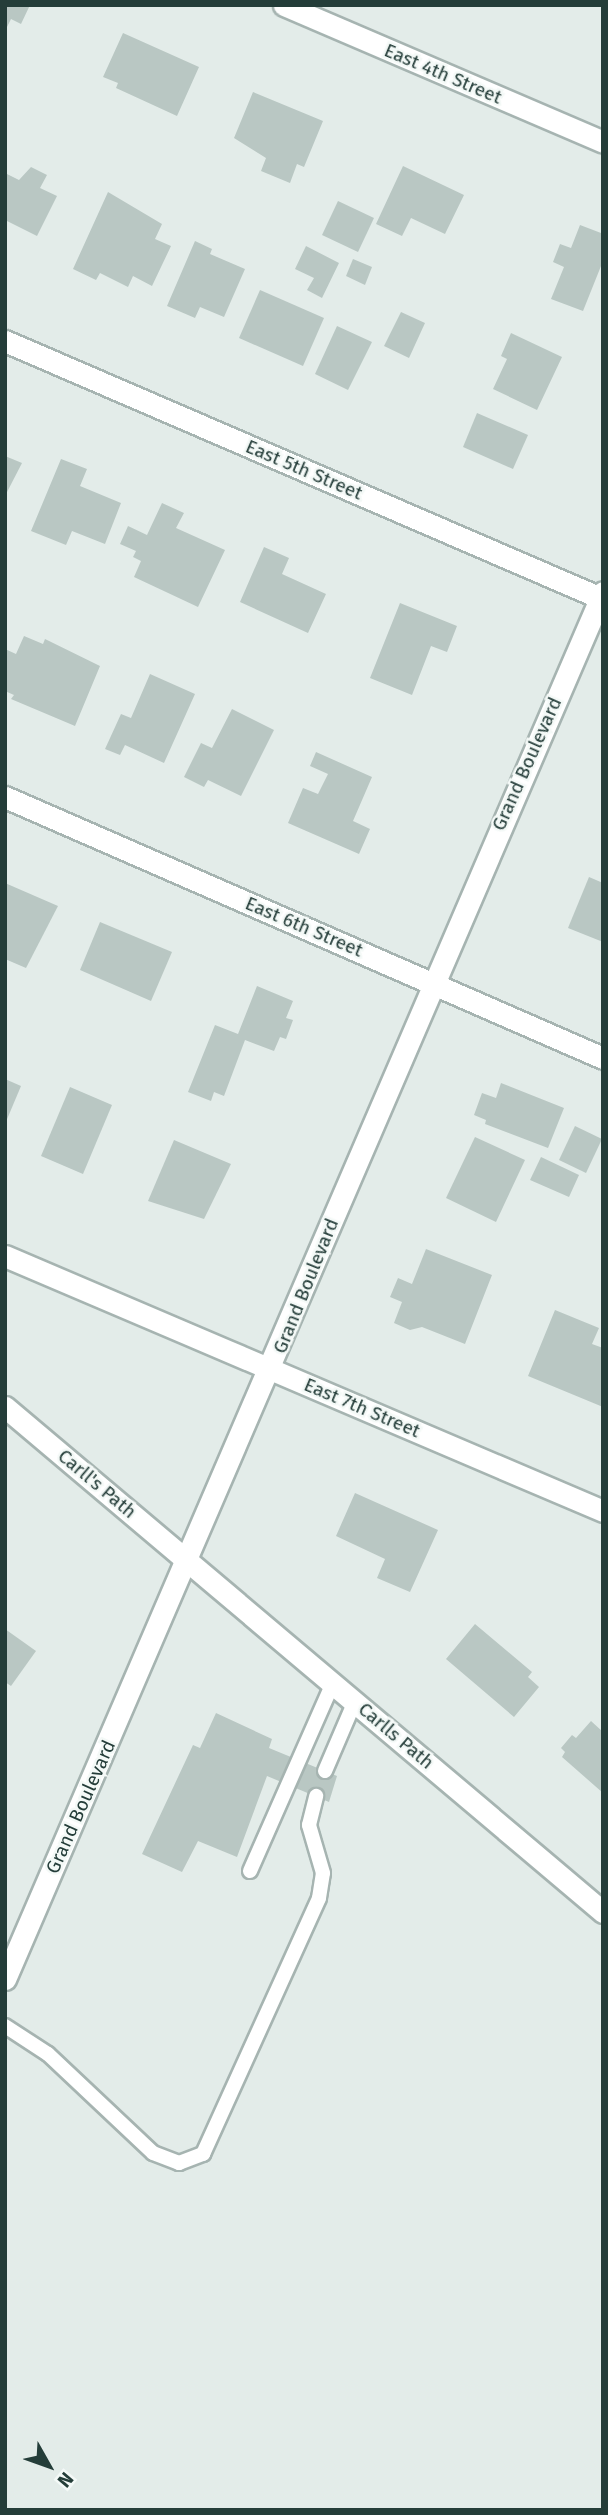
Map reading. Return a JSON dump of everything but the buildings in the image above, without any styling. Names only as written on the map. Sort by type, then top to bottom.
[{"type":"street","name":"East 4th Street","points":[[284,5],[603,142]]},
{"type":"street","name":"East 5th Street","points":[[5,341],[602,596]]},
{"type":"street","name":"Grand Boulevard","points":[[5,1979],[189,1561],[431,982],[602,596]]},
{"type":"street","name":"East 6th Street","points":[[5,797],[603,1058]]},
{"type":"street","name":"East 7th Street","points":[[5,1255],[603,1511]]},
{"type":"street","name":"Carll's Path","points":[[5,1407],[189,1561]]},
{"type":"street","name":"Carlls Path","points":[[189,1561],[603,1912]]},
{"type":"lane","points":[[250,1871],[332,1683]]},
{"type":"lane","points":[[325,1771],[355,1702]]},
{"type":"lane","points":[[5,2026],[48,2054],[102,2109],[160,2157],[179,2163],[203,2154],[319,1898],[323,1873],[309,1825],[316,1796]]}]
